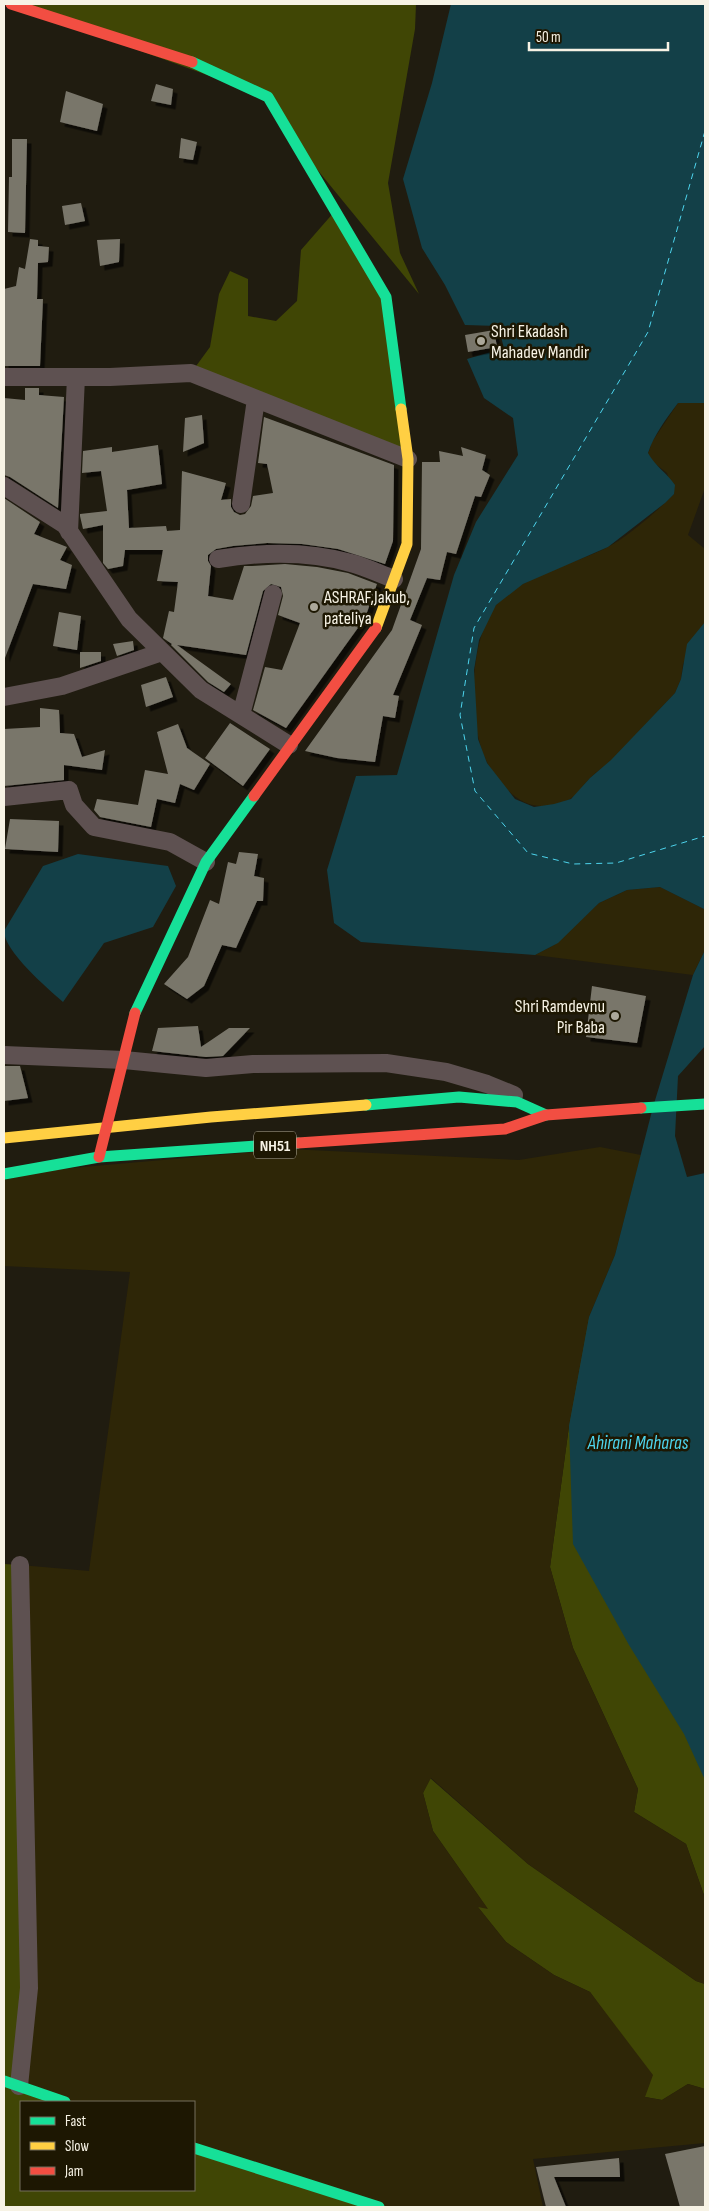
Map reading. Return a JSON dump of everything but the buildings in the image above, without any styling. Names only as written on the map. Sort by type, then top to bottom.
[{"type":"main road","points":[[12,4],[190,61],[268,97],[386,297],[408,459],[407,544],[378,625],[289,745],[206,862],[136,1009],[99,1157]]},
{"type":"main road","name":"NH51","points":[[4,1138],[107,1127],[459,1097],[517,1102],[546,1115]]},
{"type":"main road","name":"NH51","points":[[4,1174],[99,1157],[505,1129],[546,1115],[608,1109],[705,1104]]},
{"type":"main road","points":[[12,2083],[62,2101]]},
{"type":"main road","points":[[195,2148],[379,2207]]},
{"type":"street","points":[[4,377],[76,377],[191,373],[408,459]]},
{"type":"street","points":[[69,532],[76,377]]},
{"type":"street","points":[[241,504],[256,399]]},
{"type":"street","points":[[4,486],[64,525],[129,619],[201,690],[289,745]]},
{"type":"street","points":[[218,559],[253,554],[305,556],[350,563],[394,579]]},
{"type":"street","points":[[240,715],[273,594]]},
{"type":"street","points":[[4,697],[62,686],[162,652]]},
{"type":"street","points":[[4,797],[69,790],[74,805],[94,827],[170,842],[206,862]]},
{"type":"street","points":[[4,1055],[124,1060],[206,1068],[253,1064],[386,1063],[446,1072],[487,1084],[521,1098],[546,1115]]},
{"type":"street","points":[[12,2083],[29,1988],[20,1565]]},
{"type":"green space","points":[[11,4],[416,4],[415,29],[388,183],[400,253],[419,294],[293,140],[268,97]]},
{"type":"green space","points":[[335,211],[386,297],[408,459],[191,373],[210,347],[219,294],[230,271],[248,279],[248,316],[276,321],[297,301],[301,250]]},
{"type":"green space","name":"Ahirani Maharas","points":[[589,1317],[705,1458],[705,1898],[686,1844],[634,1812],[638,1789],[573,1648],[550,1567],[569,1426]]},
{"type":"green space","points":[[4,1564],[20,1565],[29,1988],[19,2086],[4,2081]]},
{"type":"green space","points":[[430,1778],[528,1864],[696,1981],[705,1984],[705,2089],[688,2084],[662,2100],[645,2097],[618,2031],[590,1992],[554,1975],[506,1942],[477,1906],[487,1908],[433,1831],[423,1793]]},
{"type":"green space","points":[[4,2084],[56,2101],[20,2101],[20,2191],[195,2191],[195,2147],[381,2207],[4,2207]]},
{"type":"sand","points":[[678,403],[705,403],[705,488],[688,535],[705,549],[705,622],[683,664],[681,679],[675,693],[613,759],[590,778],[571,798],[548,806],[539,806],[522,801],[507,789],[490,767],[481,746],[476,726],[474,682],[476,660],[480,639],[487,620],[496,605],[517,587],[615,543],[642,523],[674,494],[667,473],[653,462],[648,454],[652,442]]},
{"type":"sand","points":[[660,887],[704,909],[705,950],[693,975],[535,955],[554,945],[599,903],[627,890]]},
{"type":"sand","points":[[600,1147],[641,1155],[615,1255],[589,1317],[569,1426],[550,1567],[573,1648],[638,1789],[634,1812],[686,1844],[705,1898],[705,1984],[696,1981],[528,1864],[431,1778],[423,1793],[433,1831],[488,1909],[478,1907],[506,1942],[554,1975],[590,1992],[653,2075],[645,2097],[662,2100],[688,2084],[705,2089],[705,2143],[533,2159],[543,2207],[381,2207],[195,2147],[195,2101],[62,2101],[19,2086],[29,1988],[20,1565],[89,1571],[130,1272],[4,1266],[4,1174],[288,1149],[519,1160]]},
{"type":"water","points":[[451,4],[705,4],[705,403],[678,403],[657,433],[648,453],[675,485],[674,494],[608,547],[523,584],[496,605],[479,640],[474,670],[478,739],[487,763],[515,799],[534,807],[554,804],[571,799],[675,693],[681,679],[687,644],[705,622],[705,914],[704,909],[660,887],[627,890],[599,903],[558,943],[535,955],[361,942],[334,923],[327,870],[356,776],[397,775],[454,575],[476,522],[518,455],[513,418],[484,398],[467,359],[504,348],[498,326],[465,325],[445,285],[422,248],[403,179],[432,83]]},
{"type":"water","points":[[78,854],[168,866],[176,886],[153,927],[104,943],[63,1002],[18,959],[6,939],[4,931],[43,866]]},
{"type":"water","name":"Ahirani Maharas","points":[[705,950],[705,1046],[678,1076],[675,1136],[687,1177],[705,1173],[705,1780],[684,1734],[629,1645],[573,1544],[569,1426],[589,1317],[615,1255],[653,1107],[693,975]]},
{"type":"ferry route","points":[[705,131],[648,332],[474,628],[460,715],[475,791],[528,853],[573,864],[616,863],[705,836]]},
{"type":"traffic: fast","points":[[192,62],[268,97],[386,297],[401,409]]},
{"type":"traffic: fast","points":[[135,1013],[206,862],[254,796]]},
{"type":"traffic: fast","points":[[366,1105],[459,1097],[517,1102],[546,1115]]},
{"type":"traffic: fast","points":[[641,1108],[705,1104]]},
{"type":"traffic: fast","points":[[4,1174],[99,1157],[298,1143]]},
{"type":"traffic: fast","points":[[4,2081],[62,2101]]},
{"type":"traffic: fast","points":[[195,2148],[379,2207]]},
{"type":"traffic: slow","points":[[376,628],[407,544],[408,459],[401,409]]},
{"type":"traffic: slow","points":[[4,1138],[211,1117],[366,1105]]},
{"type":"traffic: jam","points":[[11,4],[192,62]]},
{"type":"traffic: jam","points":[[254,796],[376,628]]},
{"type":"traffic: jam","points":[[99,1157],[135,1013]]},
{"type":"traffic: jam","points":[[298,1143],[505,1129],[546,1115],[641,1108]]},
{"type":"place","name":"Shri Ekadash Mahadev Mandir","points":[[481,341]]},
{"type":"place","name":"ASHRAF,Jakub, pateliya","points":[[314,607]]},
{"type":"place","name":"Shri Ramdevnu Pir Baba","points":[[615,1016]]}]
